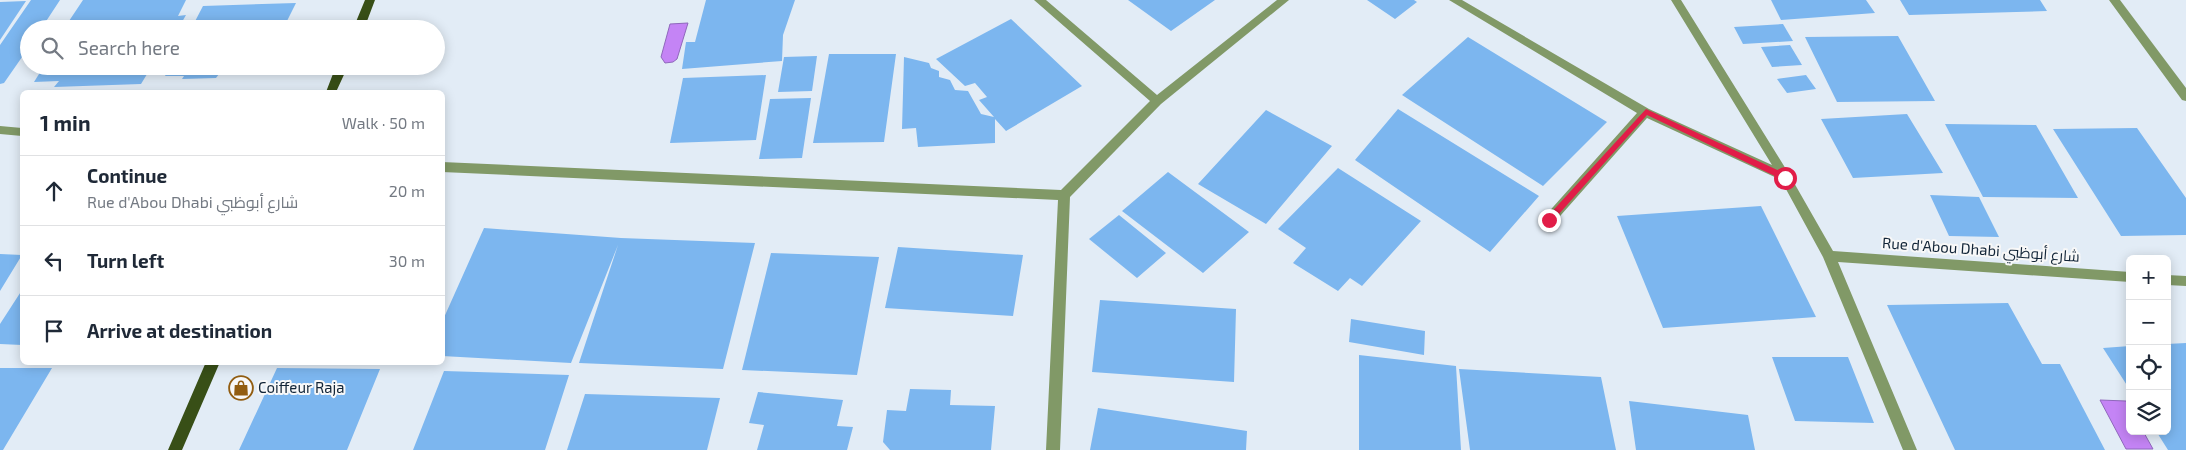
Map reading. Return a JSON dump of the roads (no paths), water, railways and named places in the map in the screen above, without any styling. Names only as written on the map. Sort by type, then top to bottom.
[{"type":"main road","points":[[362,20],[370,0]]},
{"type":"main road","points":[[332,90],[338,75]]},
{"type":"main road","points":[[175,450],[213,365]]},
{"type":"street","points":[[1039,0],[1157,101]]},
{"type":"street","points":[[1053,450],[1064,195],[1157,101],[1284,0]]},
{"type":"street","points":[[1454,0],[1646,112],[1785,178]]},
{"type":"street","points":[[1676,0],[1785,178],[1829,256],[1910,450]]},
{"type":"street","points":[[2114,0],[2186,97]]},
{"type":"street","points":[[1549,220],[1646,112]]},
{"type":"street","points":[[0,130],[20,132]]},
{"type":"street","points":[[445,167],[1064,195]]},
{"type":"street","name":"Rue d'Abou Dhabi شارع أبوظبي","points":[[1829,256],[2126,277]]},
{"type":"street","points":[[2171,280],[2186,282]]},
{"type":"place","name":"Coiffeur Raja","points":[[241,388]]}]
